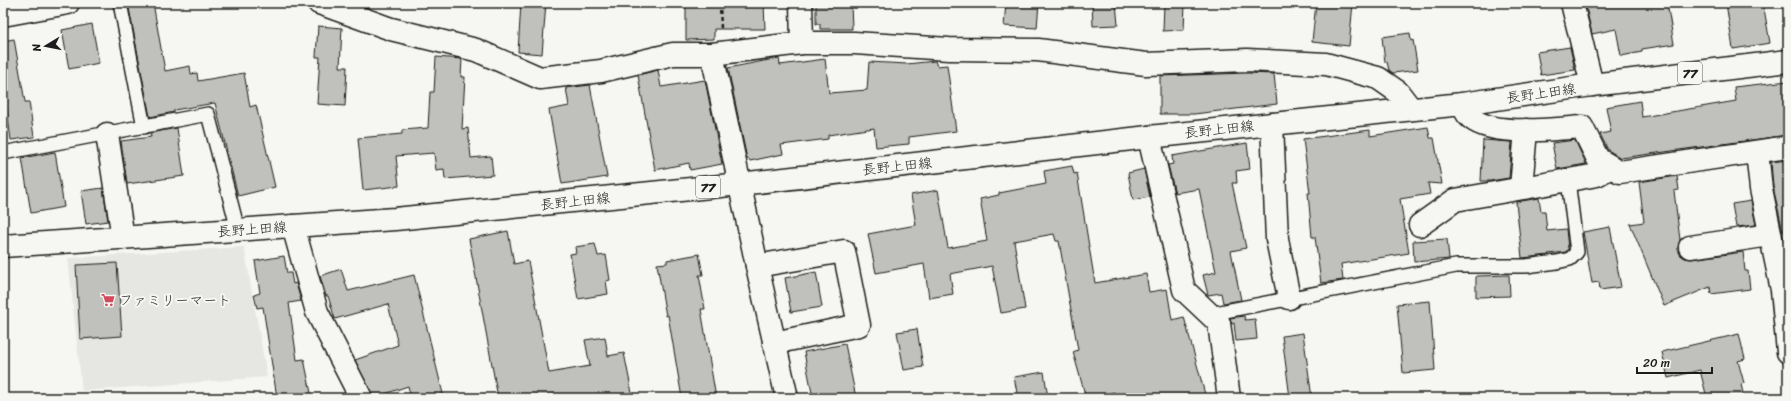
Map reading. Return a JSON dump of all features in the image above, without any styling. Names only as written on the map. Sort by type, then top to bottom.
[{"type":"street","points":[[3,14],[68,3]]},
{"type":"street","points":[[319,3],[391,29],[476,50],[540,78],[601,71],[673,54],[712,54],[802,42],[854,43],[949,49],[1038,50],[1146,64],[1247,60],[1326,64],[1378,78],[1398,92],[1410,109]]},
{"type":"street","points":[[801,3],[802,42]]},
{"type":"street","points":[[1572,3],[1592,85]]},
{"type":"street","points":[[712,54],[787,398]]},
{"type":"street","name":"長野上田線","points":[[3,246],[395,219],[740,184],[1149,137],[1462,104],[1592,85],[1788,61]]},
{"type":"street","points":[[1462,104],[1468,116],[1484,125],[1516,131],[1582,127],[1598,159],[1620,172],[1788,147]]},
{"type":"street","points":[[1272,124],[1277,239],[1289,298]]},
{"type":"street","points":[[1521,188],[1526,130]]},
{"type":"street","points":[[107,134],[123,238]]},
{"type":"street","points":[[1149,137],[1184,290],[1219,323],[1229,398]]},
{"type":"street","points":[[1757,152],[1761,189],[1782,290],[1788,352]]},
{"type":"street","points":[[1420,225],[1455,200],[1597,175],[1611,167]]},
{"type":"street","points":[[293,226],[317,312],[361,398]]},
{"type":"street","points":[[1690,247],[1770,235]]},
{"type":"street","points":[[757,266],[844,250],[859,326],[774,343]]},
{"type":"lane","points":[[120,3],[144,127]]},
{"type":"lane","points":[[3,153],[208,114],[238,230]]},
{"type":"lane","points":[[1210,314],[1456,266],[1526,266],[1570,259],[1577,252],[1568,180]]},
{"type":"shaded area","points":[[244,247],[267,377],[82,391],[68,258]]},
{"type":"building","points":[[128,3],[153,3],[165,71],[190,66],[191,74],[197,73],[198,81],[244,73],[250,107],[256,105],[275,187],[238,196],[215,103],[174,110],[174,112],[150,117]]},
{"type":"building","points":[[521,3],[546,3],[542,54],[518,52]]},
{"type":"building","points":[[686,3],[764,3],[765,29],[714,29],[714,39],[686,40]]},
{"type":"building","points":[[816,3],[851,3],[852,29],[820,29],[820,24],[816,24]]},
{"type":"building","points":[[1006,3],[1039,3],[1037,28],[1004,26]]},
{"type":"building","points":[[1092,3],[1116,3],[1118,25],[1093,26]]},
{"type":"building","points":[[1164,3],[1185,3],[1184,30],[1163,31]]},
{"type":"building","points":[[1316,3],[1353,3],[1349,46],[1312,42]]},
{"type":"building","points":[[1585,3],[1667,3],[1674,44],[1642,49],[1642,52],[1621,56],[1616,29],[1592,34]]},
{"type":"building","points":[[1726,3],[1763,3],[1770,43],[1733,49]]},
{"type":"building","points":[[92,24],[99,63],[69,69],[62,30]]},
{"type":"building","points":[[318,26],[342,28],[340,67],[347,67],[345,106],[317,104],[320,57],[316,57]]},
{"type":"building","points":[[1410,33],[1411,41],[1413,40],[1418,70],[1393,73],[1389,70],[1387,62],[1385,62],[1382,37]]},
{"type":"building","points":[[14,39],[25,102],[29,102],[34,137],[11,140],[3,81],[3,41]]},
{"type":"building","points":[[1570,47],[1575,70],[1541,75],[1537,52]]},
{"type":"building","points":[[436,57],[462,59],[461,77],[465,77],[462,129],[468,128],[471,158],[491,156],[493,175],[445,179],[444,169],[436,170],[434,153],[396,156],[399,186],[363,190],[358,138],[402,134],[402,130],[428,128],[430,92],[434,92]]},
{"type":"building","points":[[779,58],[780,65],[825,59],[829,93],[867,90],[869,62],[907,64],[935,61],[937,66],[947,65],[956,131],[909,137],[909,144],[876,147],[874,128],[828,135],[828,139],[781,145],[783,154],[750,161],[747,159],[728,68]]},
{"type":"building","points":[[658,70],[661,87],[705,80],[722,164],[690,170],[689,163],[655,170],[638,75]]},
{"type":"building","points":[[1247,73],[1274,74],[1277,104],[1194,114],[1160,114],[1160,76]]},
{"type":"building","points":[[1788,81],[1788,135],[1621,158],[1608,150],[1600,134],[1611,132],[1606,107],[1640,101],[1642,117],[1736,101],[1734,87]]},
{"type":"building","points":[[590,85],[607,177],[562,184],[549,110],[569,106],[566,88]]},
{"type":"building","points":[[1428,127],[1430,138],[1434,138],[1442,184],[1428,183],[1430,194],[1400,199],[1409,253],[1341,264],[1343,280],[1321,283],[1315,237],[1312,237],[1308,193],[1310,193],[1303,139],[1370,130],[1370,136]]},
{"type":"building","points":[[177,128],[184,176],[127,184],[121,141],[151,137],[150,133]]},
{"type":"building","points":[[1483,140],[1512,142],[1509,178],[1481,181]]},
{"type":"building","points":[[1575,140],[1586,164],[1557,169],[1552,143]]},
{"type":"building","points":[[1247,143],[1250,169],[1236,171],[1237,183],[1232,183],[1246,248],[1231,251],[1241,300],[1223,303],[1221,293],[1208,295],[1203,275],[1216,272],[1199,189],[1175,193],[1168,165],[1173,164],[1172,156]]},
{"type":"building","points":[[55,152],[64,207],[31,213],[22,158]]},
{"type":"building","points":[[1788,160],[1788,231],[1783,231],[1773,187],[1771,162]]},
{"type":"building","points":[[1072,166],[1074,174],[1077,173],[1095,283],[1146,274],[1149,292],[1167,289],[1172,320],[1184,317],[1206,398],[1116,398],[1114,392],[1093,398],[1086,398],[1073,352],[1078,350],[1059,241],[1056,241],[1054,234],[1014,241],[1025,309],[1001,313],[992,266],[950,274],[953,294],[929,298],[924,264],[876,273],[868,234],[916,225],[911,195],[938,190],[948,248],[987,241],[980,199],[999,195],[999,193],[1046,184],[1044,171]]},
{"type":"building","points":[[1144,169],[1150,197],[1133,200],[1128,173]]},
{"type":"building","points":[[1677,176],[1679,190],[1674,191],[1680,240],[1678,248],[1680,254],[1685,258],[1692,259],[1743,252],[1745,271],[1748,271],[1750,289],[1711,294],[1710,287],[1664,306],[1630,224],[1644,222],[1639,182]]},
{"type":"building","points":[[103,188],[108,221],[86,224],[81,191]]},
{"type":"building","points":[[1539,198],[1541,211],[1545,211],[1547,231],[1566,229],[1568,249],[1566,252],[1522,258],[1516,202]]},
{"type":"building","points":[[1751,201],[1756,225],[1736,227],[1732,204]]},
{"type":"building","points":[[1610,227],[1621,287],[1600,290],[1599,282],[1592,283],[1583,232]]},
{"type":"building","points":[[508,231],[514,264],[528,261],[549,373],[590,366],[585,340],[605,337],[608,356],[624,353],[633,398],[498,398],[469,239]]},
{"type":"building","points":[[1447,239],[1449,259],[1414,262],[1413,241]]},
{"type":"building","points":[[595,244],[598,256],[606,255],[610,280],[606,281],[608,294],[578,299],[570,254],[576,253],[575,247]]},
{"type":"building","points":[[699,254],[703,275],[699,275],[705,309],[701,309],[716,398],[682,398],[668,315],[666,316],[657,264],[667,263],[667,260]]},
{"type":"building","points":[[284,256],[287,273],[291,273],[293,284],[296,283],[301,301],[289,303],[297,360],[304,359],[312,398],[277,398],[263,307],[257,308],[254,295],[260,293],[255,261]]},
{"type":"building","points":[[117,263],[122,336],[80,339],[76,265]]},
{"type":"building","points":[[341,269],[348,291],[414,275],[444,398],[411,398],[408,386],[373,398],[355,360],[398,345],[388,304],[335,319],[320,276]]},
{"type":"building","points":[[816,272],[822,307],[791,312],[785,278]]},
{"type":"building","points":[[1509,275],[1510,296],[1476,297],[1476,276]]},
{"type":"building","points":[[1430,301],[1435,370],[1403,373],[1397,304]]},
{"type":"building","points":[[1244,316],[1245,320],[1255,319],[1257,339],[1236,341],[1234,323],[1232,324],[1230,318]]},
{"type":"building","points":[[917,329],[923,367],[904,370],[897,332]]},
{"type":"building","points":[[1303,333],[1312,398],[1290,398],[1282,336]]},
{"type":"building","points":[[1739,334],[1745,359],[1738,361],[1744,383],[1741,384],[1744,398],[1707,398],[1700,370],[1668,378],[1662,352]]},
{"type":"building","points":[[845,344],[856,398],[813,398],[804,352]]},
{"type":"building","points":[[1044,372],[1048,398],[1018,398],[1014,377]]},
{"type":"place","name":"ファミリーマート","points":[[108,300]]}]
